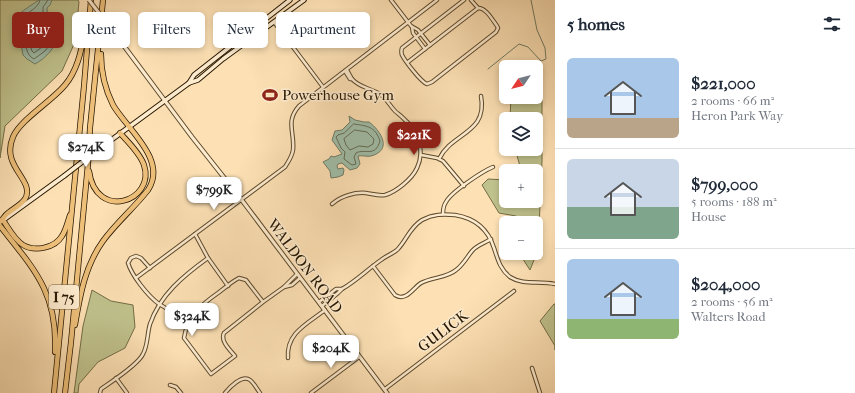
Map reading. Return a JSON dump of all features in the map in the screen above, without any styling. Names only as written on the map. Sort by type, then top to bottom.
[{"type":"highway","name":"I 75","points":[[90,0],[90,12]]},
{"type":"highway","name":"I 75","points":[[102,12],[103,0]]},
{"type":"highway","points":[[73,202],[62,236],[57,242],[44,248],[23,245],[1,221],[8,213],[22,202],[27,193],[25,184],[11,160],[10,148],[13,137],[21,125],[54,96],[69,80],[79,59],[82,48]]},
{"type":"highway","name":"I 75","points":[[54,393],[88,48]]},
{"type":"highway","name":"I 75","points":[[65,393],[98,48]]},
{"type":"highway","points":[[71,342],[74,334],[81,289],[92,259],[108,234],[148,190],[153,179],[153,166],[150,156],[113,104],[102,75],[101,48]]},
{"type":"highway","points":[[88,164],[92,184],[102,197],[111,201],[120,201],[132,197],[138,192],[143,185],[145,176],[143,163],[120,133]]},
{"type":"highway","points":[[0,226],[34,268],[49,298],[55,326],[55,381]]},
{"type":"main road","points":[[268,17],[290,0]]},
{"type":"main road","points":[[268,26],[304,0]]},
{"type":"main road","points":[[294,7],[296,1]]},
{"type":"main road","points":[[189,83],[194,75],[228,48]]},
{"type":"main road","points":[[1,221],[189,83],[198,80],[239,48]]},
{"type":"main road","points":[[204,67],[208,71]]},
{"type":"street","name":"WALDON ROAD","points":[[90,0],[190,135],[241,199],[387,393]]},
{"type":"street","points":[[391,0],[412,27],[413,32],[425,49]]},
{"type":"street","points":[[136,278],[285,167],[293,150],[290,124],[299,106],[437,0]]},
{"type":"street","points":[[464,0],[401,49],[408,62],[424,83],[429,83],[497,30],[497,26],[485,10],[478,8],[471,0]]},
{"type":"street","points":[[408,62],[478,8]]},
{"type":"street","points":[[274,22],[323,88]]},
{"type":"street","points":[[412,27],[417,29],[430,45]]},
{"type":"street","points":[[332,204],[350,194],[358,193],[378,195],[391,193],[416,172],[421,156],[421,147],[418,137],[403,117],[395,111],[382,96],[363,87],[352,79],[346,71]]},
{"type":"street","points":[[439,159],[446,150],[479,121],[482,112],[481,96]]},
{"type":"street","points":[[421,156],[439,159],[464,186]]},
{"type":"street","points":[[443,214],[445,202],[464,186],[486,170],[493,167]]},
{"type":"street","points":[[322,306],[342,289],[397,250],[408,233],[417,224],[432,216],[443,214],[470,219],[482,226],[491,239],[500,266],[513,279],[521,282],[555,284]]},
{"type":"street","points":[[195,234],[208,258],[228,286]]},
{"type":"street","points":[[373,266],[395,295],[398,297],[404,297],[422,283],[455,272],[476,248],[491,239]]},
{"type":"street","points":[[150,268],[141,258],[136,256],[131,258],[128,263],[130,270],[151,297],[159,304],[190,321]]},
{"type":"street","points":[[100,393],[101,389],[138,361],[143,355],[150,325],[159,304],[174,286],[208,258]]},
{"type":"street","points":[[263,302],[249,283],[243,278],[238,278],[202,304],[194,314],[185,329],[184,338],[211,374],[235,356],[223,340],[222,336],[224,333],[284,287],[297,274]]},
{"type":"street","points":[[284,287],[292,284],[300,278]]},
{"type":"street","points":[[319,302],[336,289],[342,289]]},
{"type":"street","name":"GULICK","points":[[385,389],[514,291]]},
{"type":"street","points":[[288,358],[288,348],[292,337],[325,310]]},
{"type":"street","points":[[311,393],[359,357]]},
{"type":"street","points":[[532,368],[540,393]]},
{"type":"street","points":[[116,378],[127,393]]},
{"type":"street","points":[[225,393],[240,380],[247,378],[260,393]]},
{"type":"street","points":[[170,385],[176,387],[181,393]]},
{"type":"green space","points":[[0,0],[78,0],[78,12],[72,12],[72,48],[62,71],[5,126],[0,158]]},
{"type":"green space","points":[[511,104],[542,104],[542,112],[510,112]]},
{"type":"green space","points":[[517,156],[542,156],[542,164],[519,164]]},
{"type":"green space","points":[[488,179],[499,180],[499,208],[540,208],[540,216],[516,216],[499,213],[482,185]]},
{"type":"green space","points":[[524,260],[534,260],[530,270]]},
{"type":"green space","points":[[92,290],[111,301],[133,305],[135,327],[125,348],[98,362],[79,384],[78,393],[74,393],[83,326]]},
{"type":"green space","points":[[555,304],[555,346],[540,321]]},
{"type":"water","points":[[39,0],[52,0],[47,8],[47,12],[22,12]]},
{"type":"water","points":[[22,48],[52,48],[35,64],[23,55]]},
{"type":"water","points":[[349,116],[355,120],[369,122],[377,130],[383,140],[382,149],[378,153],[369,156],[358,156],[360,164],[357,168],[350,170],[342,163],[338,164],[338,169],[343,168],[344,170],[343,175],[331,178],[330,171],[323,162],[331,156],[334,157],[342,154],[332,140],[335,131],[342,130],[350,122]]},
{"type":"waterway","points":[[488,69],[519,44],[528,47],[541,61],[546,59],[545,48],[537,30],[531,0]]},
{"type":"place","name":"Powerhouse Gym","points":[[270,95]]}]
